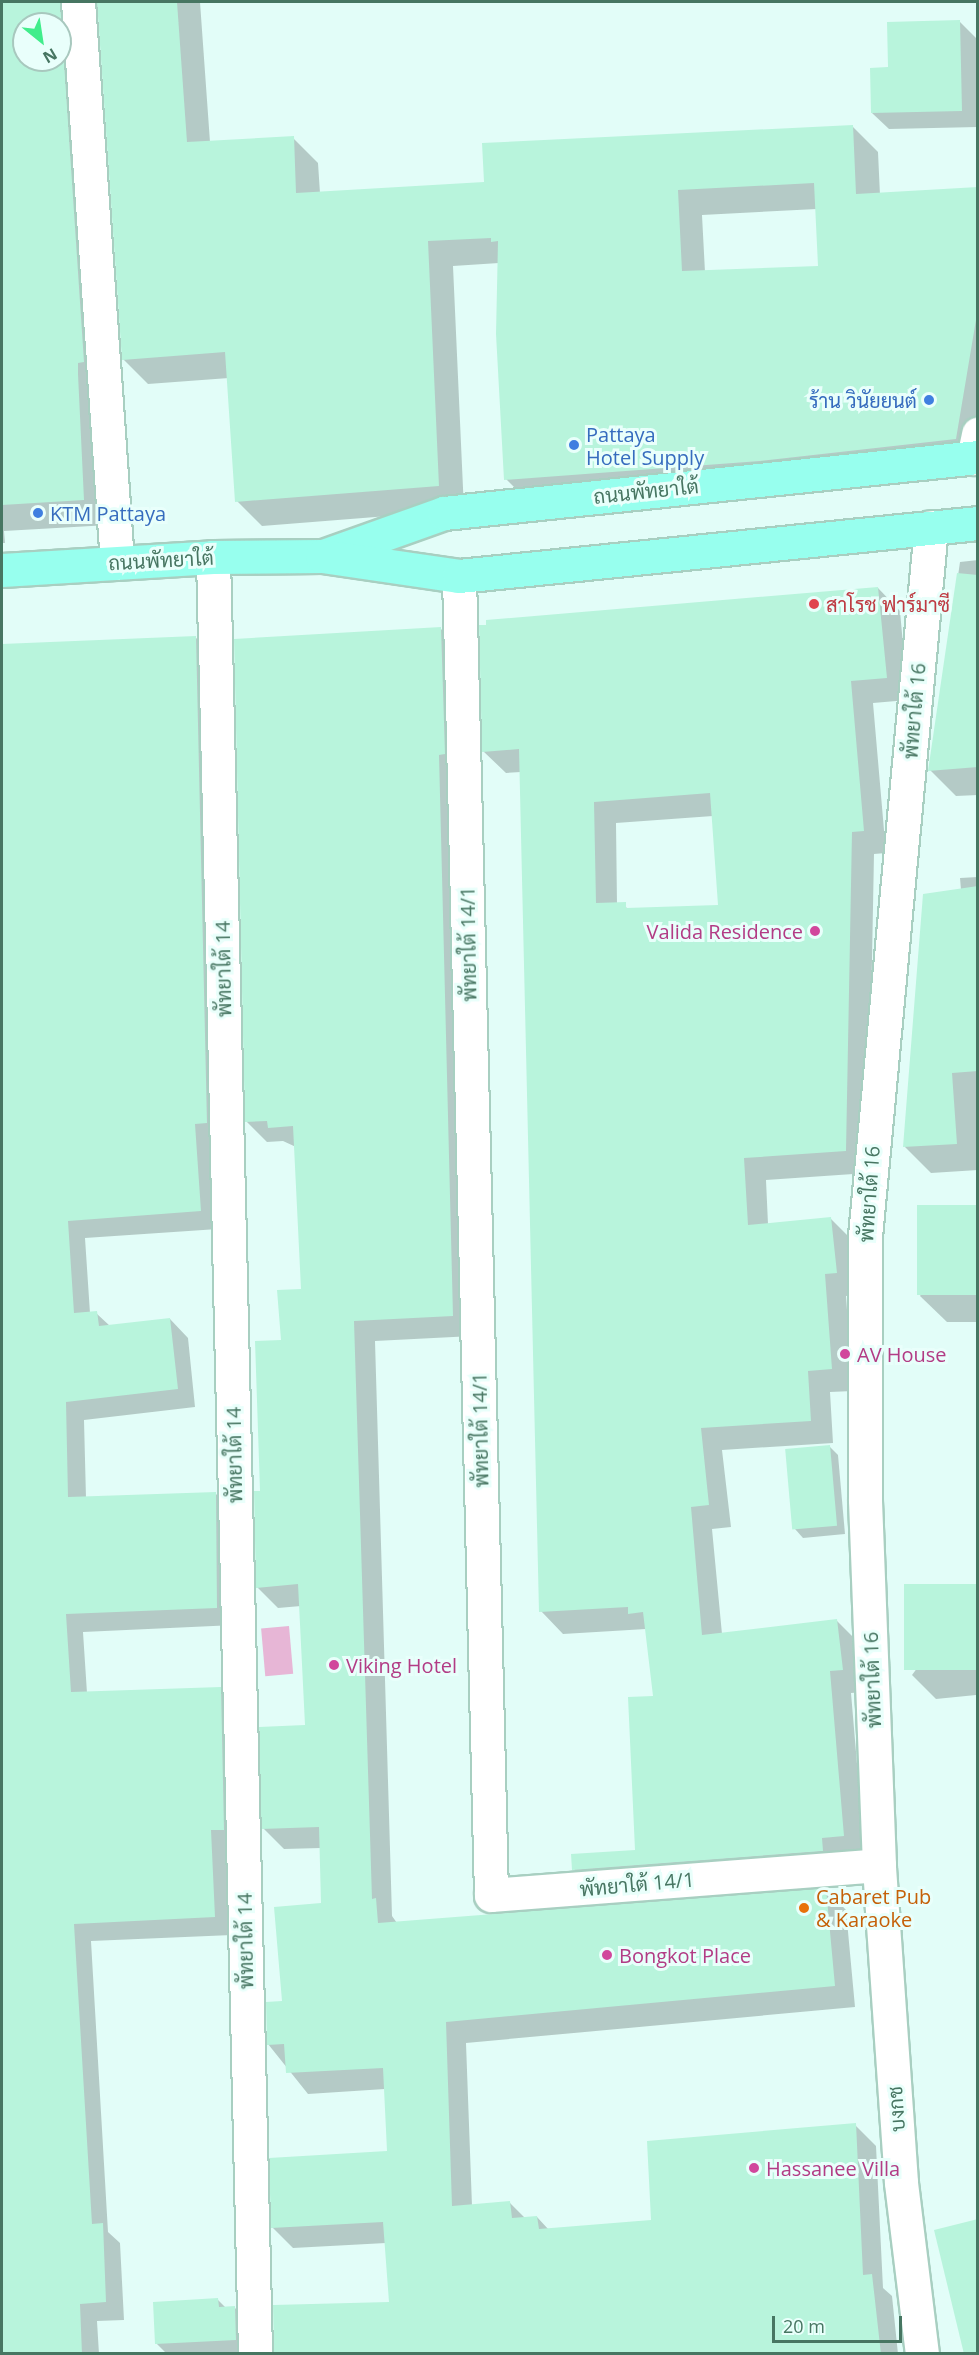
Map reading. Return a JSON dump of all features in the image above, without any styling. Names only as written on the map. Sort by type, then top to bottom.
[{"type":"main road","name":"ถนนพัทยาใต้","points":[[322,556],[444,513],[976,450]]},
{"type":"main road","name":"ถนนพัทยาใต้","points":[[2,570],[213,557],[322,556],[459,576],[978,524]]},
{"type":"street","points":[[78,2],[117,563]]},
{"type":"street","name":"พัทยาใต้ 16","points":[[879,1864],[865,1499],[865,1236],[931,527]]},
{"type":"street","name":"พัทยาใต้ 14","points":[[213,557],[255,2354]]},
{"type":"street","name":"พัทยาใต้ 14/1","points":[[459,576],[491,1895],[879,1864]]},
{"type":"street","name":"บงกช","points":[[879,1864],[901,2182],[922,2354]]},
{"type":"shaded area","points":[[289,1626],[293,1674],[265,1676],[261,1628]]},
{"type":"building","points":[[2,2],[60,2],[61,12],[12,12],[12,72],[65,72],[84,362],[78,363],[78,374],[84,500],[2,505]]},
{"type":"building","points":[[97,2],[177,2],[187,142],[294,136],[296,193],[484,182],[482,143],[853,125],[856,194],[978,187],[978,308],[956,439],[760,461],[504,480],[496,334],[498,241],[491,242],[491,238],[428,241],[439,486],[235,502],[225,352],[122,360]],"holes":[[[814,183],[818,266],[682,271],[678,190]]]},
{"type":"building","points":[[960,20],[962,111],[871,113],[870,68],[888,67],[887,22]]},
{"type":"building","points":[[957,573],[978,575],[978,767],[928,771]]},
{"type":"building","points":[[878,587],[887,678],[851,681],[864,831],[852,832],[846,1151],[744,1158],[748,1225],[831,1217],[837,1273],[825,1274],[832,1369],[808,1371],[811,1421],[701,1428],[709,1505],[691,1507],[702,1635],[837,1619],[843,1670],[830,1671],[844,1836],[822,1838],[823,1851],[572,1870],[571,1854],[635,1850],[628,1697],[653,1696],[643,1612],[628,1614],[628,1607],[539,1612],[519,749],[482,752],[479,625],[486,625],[486,620]],"holes":[[[710,793],[718,905],[626,908],[626,902],[596,903],[594,802]]]},
{"type":"building","points":[[441,627],[445,754],[439,755],[453,1316],[354,1321],[372,1899],[376,1898],[378,1923],[826,1888],[835,1986],[446,2022],[452,2206],[510,2201],[512,2218],[537,2216],[539,2229],[651,2220],[647,2141],[856,2123],[863,2275],[872,2274],[881,2354],[274,2354],[273,2305],[389,2302],[383,2222],[271,2228],[269,2158],[387,2151],[383,2068],[286,2073],[284,2044],[267,2045],[266,2002],[282,2001],[274,1907],[321,1903],[319,1827],[261,1829],[259,1727],[305,1725],[298,1584],[256,1588],[254,1491],[260,1491],[255,1341],[281,1340],[277,1290],[301,1289],[293,1126],[268,1128],[267,1121],[245,1122],[234,639]]},
{"type":"building","points":[[196,636],[207,1123],[195,1124],[201,1211],[68,1221],[74,1313],[97,1311],[99,1326],[170,1318],[178,1389],[66,1402],[68,1497],[216,1492],[217,1608],[66,1614],[71,1692],[221,1687],[224,1830],[211,1830],[215,1917],[74,1924],[92,2224],[103,2223],[106,2302],[80,2304],[82,2354],[2,2354],[2,644]]},
{"type":"building","points":[[978,886],[978,1071],[952,1073],[957,1144],[903,1147],[923,894]]},
{"type":"building","points":[[917,1205],[978,1205],[978,1295],[917,1295]]},
{"type":"building","points":[[830,1445],[837,1526],[792,1530],[785,1449]]},
{"type":"building","points":[[904,1584],[978,1584],[978,1670],[904,1670]]},
{"type":"building","points":[[978,2219],[978,2352],[964,2354],[934,2230]]},
{"type":"building","points":[[218,2298],[219,2307],[235,2306],[236,2340],[155,2344],[153,2302]]},
{"type":"place","name":"ร้าน วินัยยนต์","points":[[929,400]]},
{"type":"place","name":"Pattaya Hotel Supply","points":[[574,445]]},
{"type":"place","name":"KTM Pattaya","points":[[38,513]]},
{"type":"place","name":"สาโรช ฟาร์มาซี","points":[[814,604]]},
{"type":"place","name":"Valida Residence","points":[[815,931]]},
{"type":"place","name":"AV House","points":[[845,1354]]},
{"type":"place","name":"Viking Hotel","points":[[334,1665]]},
{"type":"place","name":"Cabaret Pub & Karaoke","points":[[804,1908]]},
{"type":"place","name":"Bongkot Place","points":[[607,1955]]},
{"type":"place","name":"Hassanee Villa","points":[[754,2168]]}]
